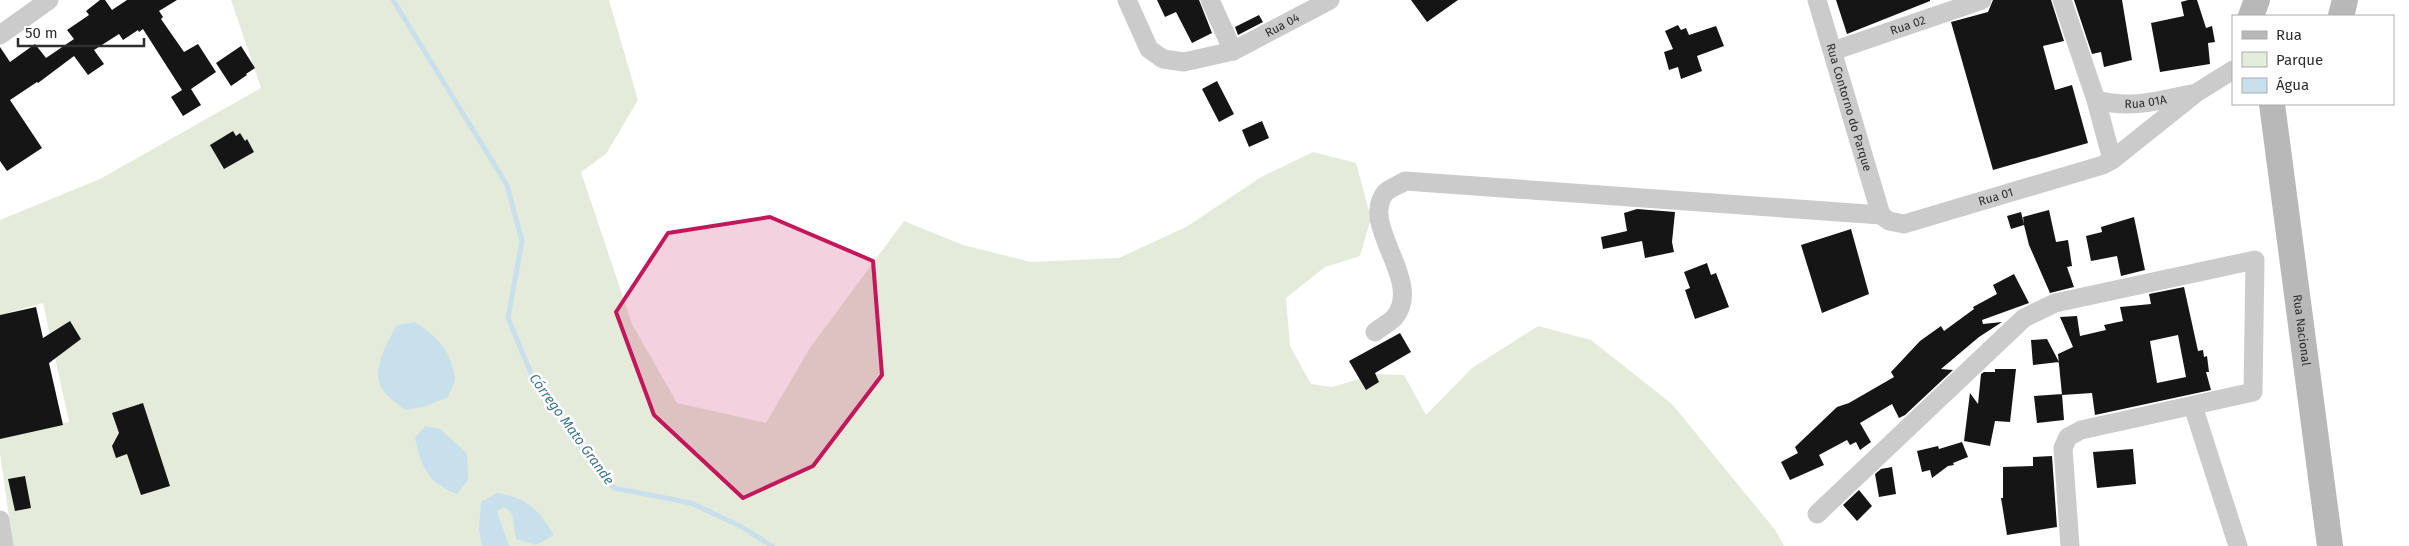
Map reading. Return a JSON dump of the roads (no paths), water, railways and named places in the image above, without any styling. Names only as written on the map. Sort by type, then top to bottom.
[{"type":"street","points":[[0,35],[49,0]]},
{"type":"street","name":"Rua 04","points":[[1127,0],[1149,49],[1163,59],[1184,62],[1233,51],[1330,0]]},
{"type":"street","points":[[1210,0],[1233,51]]},
{"type":"street","name":"Rua Contorno do Parque","points":[[1817,0],[1881,215]]},
{"type":"street","name":"Rua 02","points":[[1833,51],[1982,0]]},
{"type":"street","points":[[2062,0],[2096,100],[2112,160]]},
{"type":"street","points":[[2341,15],[2344,0]]},
{"type":"street","name":"Rua 01","points":[[1375,332],[1394,318],[1401,302],[1401,280],[1379,218],[1380,201],[1386,192],[1405,181],[1881,215],[1890,221],[1904,224],[2102,165],[2112,160],[2196,92],[2232,71]]},
{"type":"street","name":"Rua 01A","points":[[2096,100],[2127,105],[2147,104],[2196,92]]},
{"type":"street","name":"Rua Nacional","points":[[2274,107],[2330,546]]},
{"type":"street","points":[[1817,514],[2024,318],[2054,303],[2255,260],[2253,392],[2081,430],[2068,437],[2064,448],[2070,546]]},
{"type":"street","points":[[2193,406],[2238,546]]},
{"type":"street","points":[[0,520],[4,546]]},
{"type":"water","points":[[415,322],[430,333],[447,352],[455,380],[448,397],[423,407],[405,410],[384,392],[378,376],[379,367],[381,358],[397,325]]},
{"type":"water","points":[[425,426],[440,429],[467,453],[468,480],[457,494],[439,485],[423,466],[415,438]]},
{"type":"water","points":[[497,493],[517,498],[531,506],[543,518],[554,535],[536,545],[516,539],[512,514],[505,507],[497,511],[509,546],[482,546],[479,529],[481,502]]},
{"type":"waterway","name":"Córrego Mato Grande","points":[[393,0],[507,185],[522,241],[508,318],[533,378],[580,446],[614,488],[691,503],[740,526],[772,546]]}]
